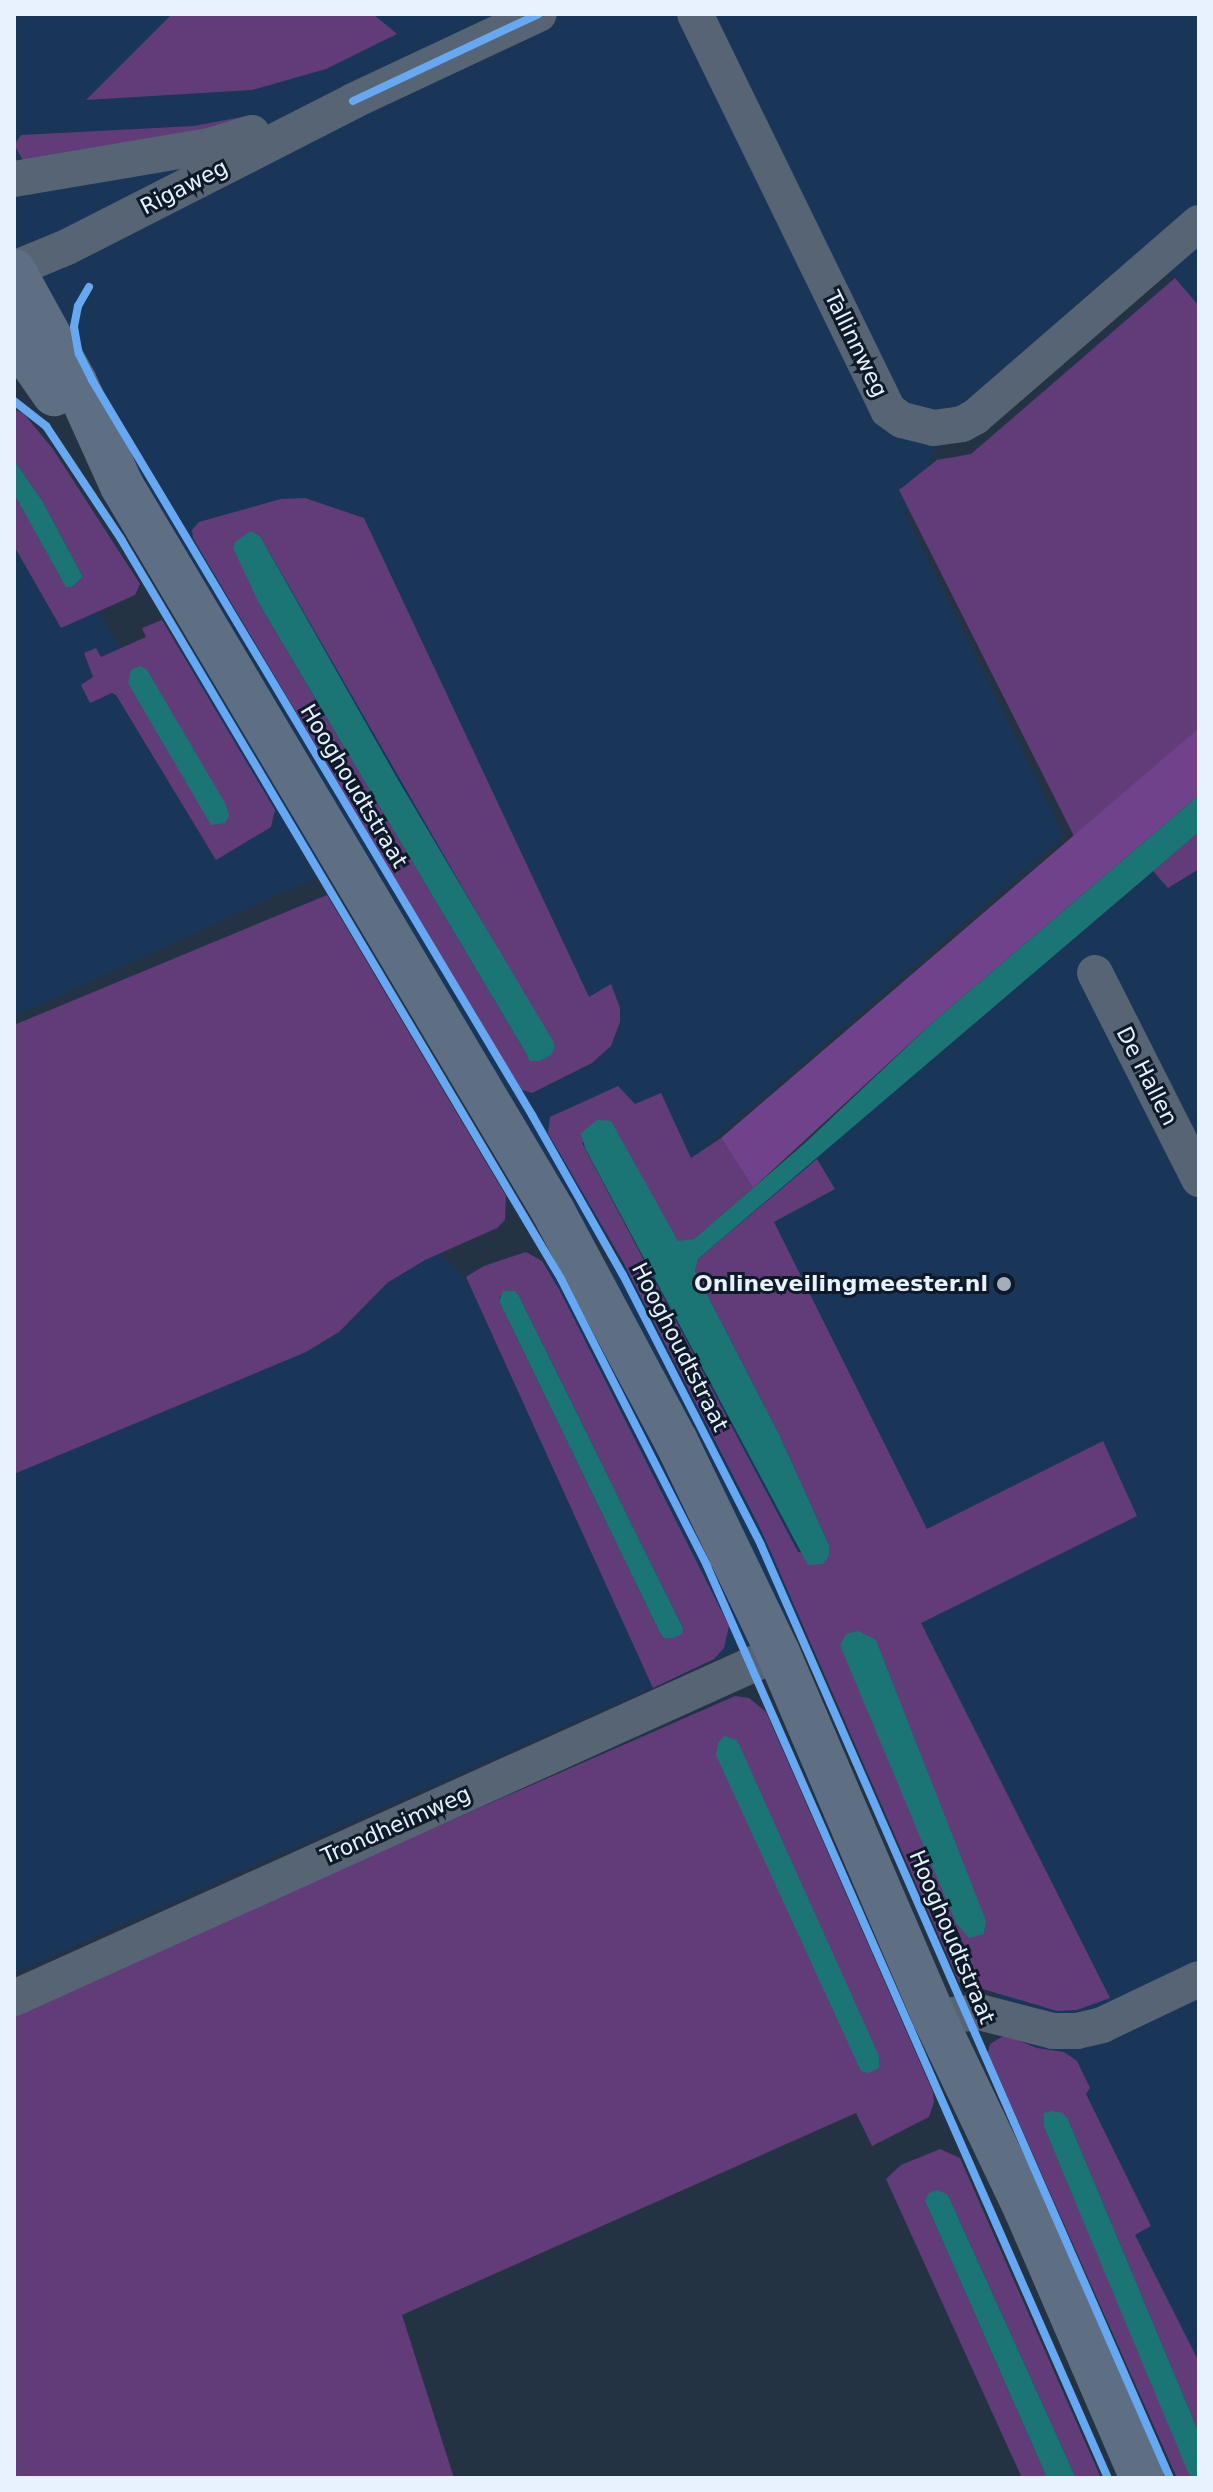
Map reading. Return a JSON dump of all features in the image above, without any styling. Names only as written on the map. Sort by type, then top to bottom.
[{"type":"street","name":"Rigaweg","points":[[14,270],[67,247],[353,101],[539,14]]},
{"type":"street","name":"Tallinnweg","points":[[695,14],[888,410],[902,420],[934,428],[962,424],[975,417],[1199,223]]},
{"type":"street","name":"Rigaweg","points":[[14,179],[210,146],[353,101]]},
{"type":"street","name":"Hooghoudtstraat","points":[[14,270],[75,382],[122,486]]},
{"type":"street","name":"Hooghoudtstraat","points":[[14,337],[122,486],[561,1224],[676,1441],[778,1653],[934,2017],[1026,2210],[1142,2478]]},
{"type":"street","name":"De Hallen","points":[[1095,973],[1199,1179]]},
{"type":"street","name":"Trondheimweg","points":[[14,1998],[778,1653]]},
{"type":"street","points":[[934,2017],[979,2012],[1053,2031],[1077,2031],[1102,2025],[1199,1979]]},
{"type":"shaded area","points":[[14,14],[1199,14],[1199,310],[1155,257],[944,431],[905,514],[1064,836],[580,1256],[666,1279],[1199,824],[1199,2475],[832,1607],[14,1973],[14,1432],[431,1244],[469,1282],[579,1257],[347,863],[14,1017],[14,477],[134,670],[213,636],[14,299]]},
{"type":"shaded area","points":[[172,14],[373,14],[397,34],[326,69],[252,90],[86,100]]},
{"type":"shaded area","points":[[252,115],[239,123],[23,160],[14,145],[21,135],[194,126]]},
{"type":"shaded area","points":[[1175,278],[1199,306],[1199,728],[1075,838],[899,490],[937,460],[971,454]]},
{"type":"shaded area","points":[[14,409],[24,414],[53,449],[140,584],[135,595],[61,628],[14,546],[14,494],[66,586],[72,587],[83,577],[43,502],[14,460]]},
{"type":"shaded area","points":[[14,460],[43,502],[83,577],[72,587],[66,587],[14,494]]},
{"type":"shaded area","points":[[305,498],[364,518],[589,997],[611,984],[620,1008],[620,1022],[611,1046],[592,1063],[532,1093],[519,1089],[193,538],[192,530],[199,522],[281,499]],"holes":[[[251,531],[260,536],[555,1048],[531,1061],[261,607]]]},
{"type":"shaded area","points":[[251,531],[260,536],[397,778],[553,1041],[555,1048],[551,1055],[539,1061],[530,1061],[261,607],[233,548],[235,542]]},
{"type":"shaded area","points":[[162,620],[275,810],[271,827],[216,860],[116,695],[112,693],[90,703],[81,685],[93,677],[84,653],[96,648],[101,657],[146,637],[142,628]]},
{"type":"shaded area","points":[[140,666],[147,670],[225,803],[229,815],[225,823],[211,825],[128,683],[131,670]]},
{"type":"shaded area","points":[[1199,728],[1199,795],[932,1023],[753,1188],[721,1138]]},
{"type":"shaded area","points":[[1199,795],[1199,832],[698,1259],[695,1271],[779,1434],[829,1545],[829,1555],[823,1564],[808,1565],[585,1148],[581,1133],[597,1120],[611,1121],[678,1241],[694,1239],[805,1143],[932,1023]]},
{"type":"shaded area","points":[[1199,832],[1199,869],[1168,888],[1153,871]]},
{"type":"shaded area","points":[[327,895],[506,1196],[505,1220],[497,1228],[425,1260],[387,1283],[339,1332],[306,1352],[14,1474],[14,1025]]},
{"type":"shaded area","points":[[618,1086],[635,1104],[661,1093],[691,1158],[721,1138],[753,1188],[694,1239],[678,1242],[611,1122],[582,1143],[798,1552],[829,1555],[829,1545],[779,1434],[695,1271],[698,1259],[817,1159],[835,1189],[774,1222],[927,1529],[1103,1441],[1137,1516],[921,1623],[1110,1998],[1077,2010],[1057,2011],[959,1982],[762,1532],[622,1260],[548,1133],[550,1117]],"holes":[[[876,1640],[985,1921],[984,1934]]]},
{"type":"shaded area","points":[[526,1252],[542,1261],[560,1291],[729,1626],[724,1648],[714,1659],[653,1688],[466,1277],[484,1266]],"holes":[[[500,1296],[519,1296],[683,1628],[659,1631],[499,1301]]]},
{"type":"shaded area","points":[[503,1291],[515,1291],[519,1296],[683,1628],[682,1634],[664,1638],[659,1631],[499,1301]]},
{"type":"shaded area","points":[[858,1631],[876,1640],[986,1921],[984,1934],[969,1938],[956,1923],[840,1645],[846,1634]]},
{"type":"shaded area","points":[[735,1696],[749,1698],[766,1712],[933,2092],[934,2102],[929,2117],[872,2146],[856,2113],[402,2315],[454,2478],[14,2478],[14,2012]]},
{"type":"shaded area","points":[[724,1736],[737,1740],[879,2056],[879,2068],[869,2073],[861,2071],[716,1755],[718,1743]]},
{"type":"shaded area","points":[[1005,2035],[1037,2048],[1064,2052],[1077,2061],[1090,2088],[1086,2094],[1151,2226],[1135,2235],[1199,2362],[1199,2433],[1068,2119],[1044,2127],[1192,2478],[1177,2478],[988,2053],[990,2044]]},
{"type":"shaded area","points":[[1044,2113],[1062,2113],[1068,2119],[1199,2433],[1199,2478],[1192,2478],[1188,2472],[1044,2127]]},
{"type":"shaded area","points":[[940,2149],[960,2158],[1101,2478],[1076,2478],[948,2195],[925,2201],[1047,2478],[1022,2478],[886,2179],[901,2165]]},
{"type":"shaded area","points":[[938,2190],[948,2195],[1076,2478],[1047,2478],[925,2201],[929,2193]]},
{"type":"cycle path","points":[[353,101],[539,14]]},
{"type":"cycle path","points":[[89,287],[78,306],[74,327],[79,354],[92,380],[532,1115],[623,1275],[761,1545],[1170,2478]]},
{"type":"cycle path","points":[[14,401],[46,426],[121,539],[561,1279],[707,1566],[1108,2478]]},
{"type":"place","name":"Onlineveilingmeester.nl","points":[[1004,1284]]}]
